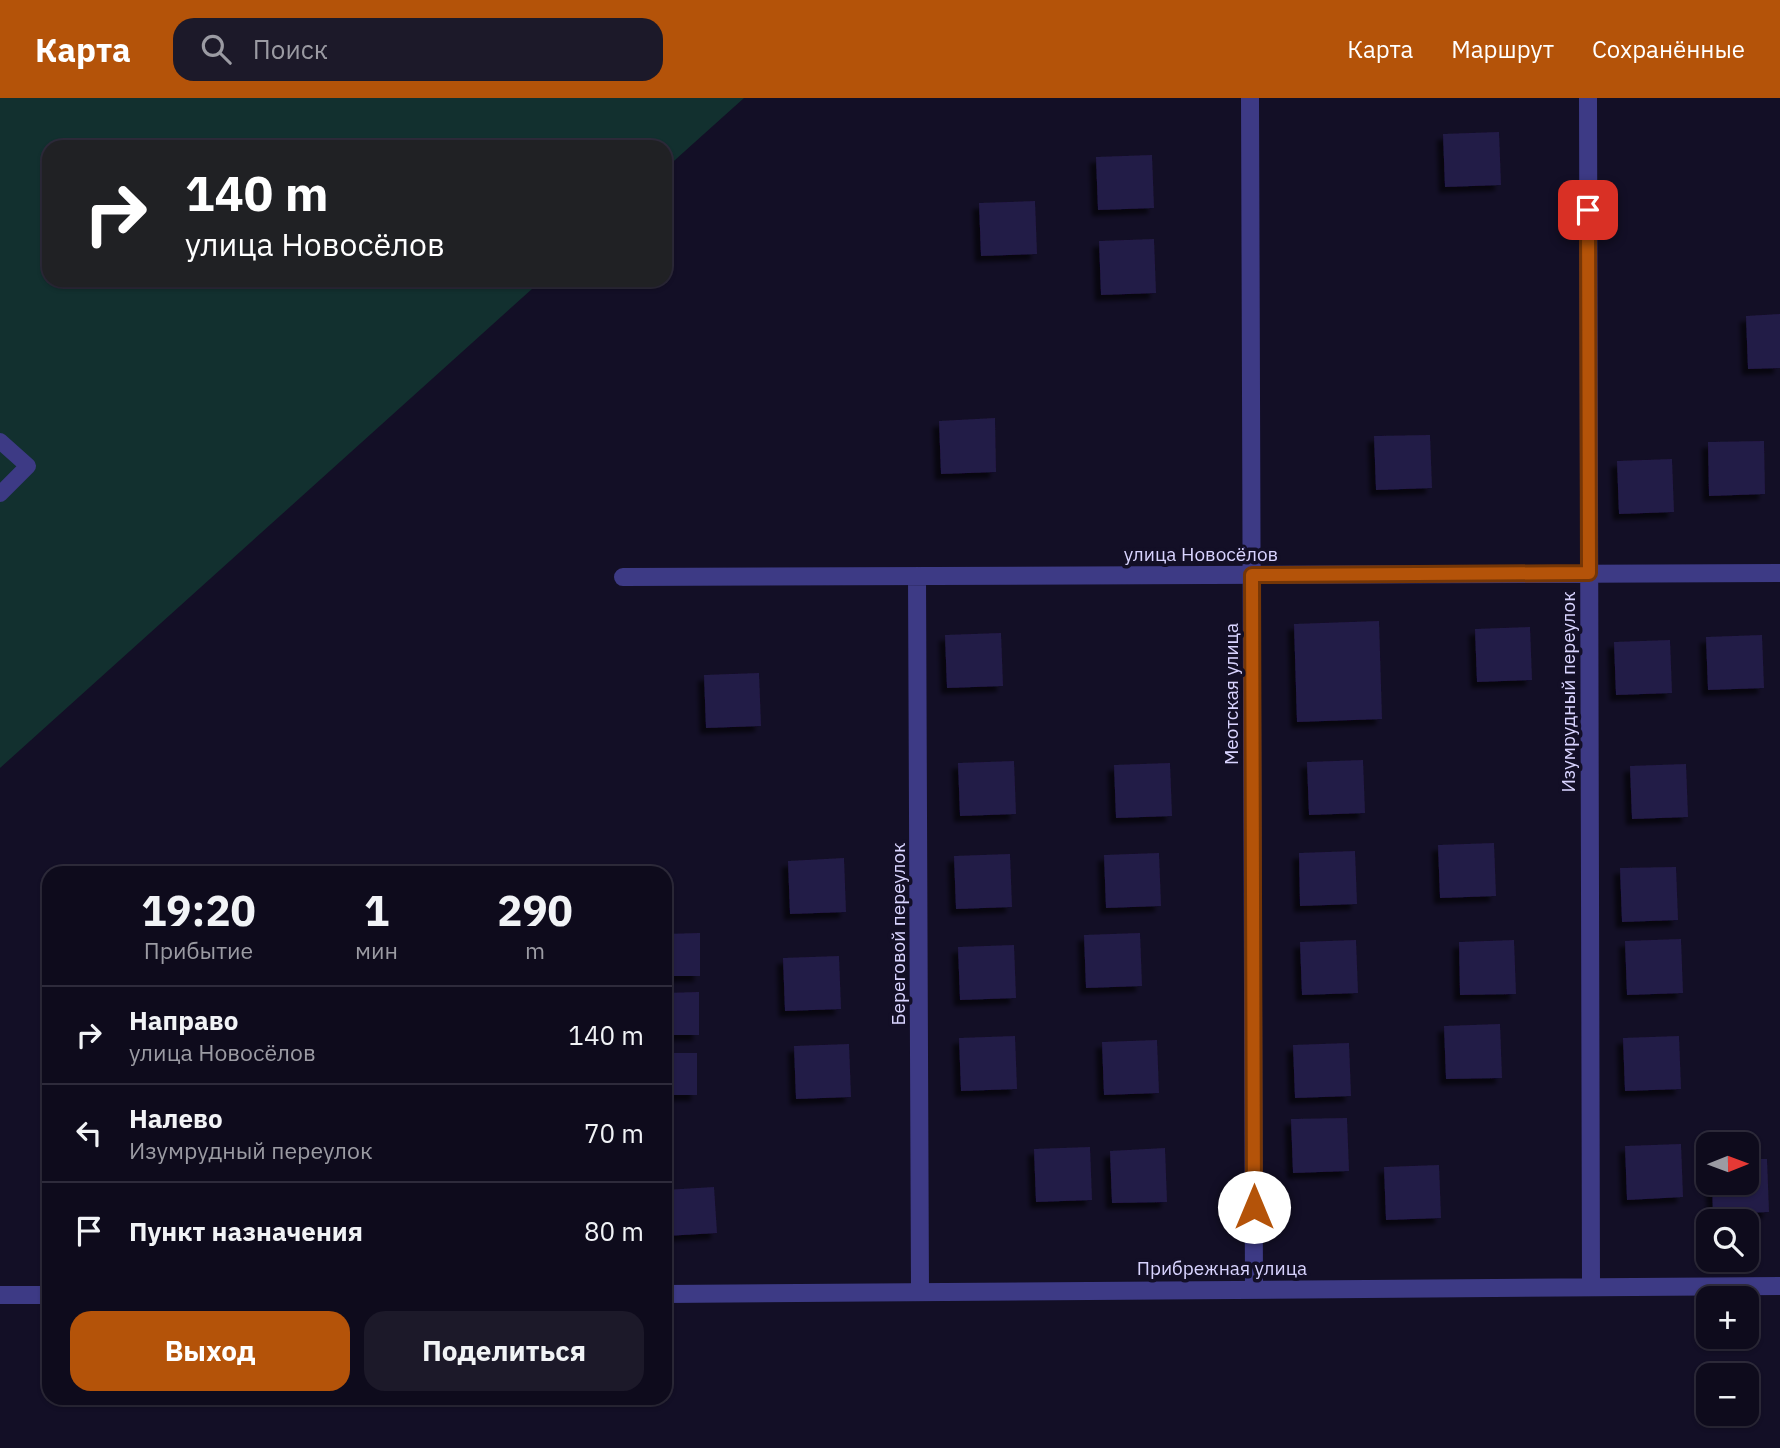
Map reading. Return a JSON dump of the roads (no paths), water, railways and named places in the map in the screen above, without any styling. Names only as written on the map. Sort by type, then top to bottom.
[{"type":"street","name":"Меотская улица","points":[[1250,98],[1254,1289]]},
{"type":"street","name":"Изумрудный переулок","points":[[1588,98],[1591,1287]]},
{"type":"street","name":"улица Новосёлов","points":[[623,577],[1780,573]]},
{"type":"street","name":"Береговой переулок","points":[[917,576],[920,1292]]},
{"type":"street","name":"Прибрежная улица","points":[[672,1294],[1780,1286]]},
{"type":"street","points":[[0,1295],[42,1295]]},
{"type":"lane","points":[[0,441],[28,466],[0,494]]}]
